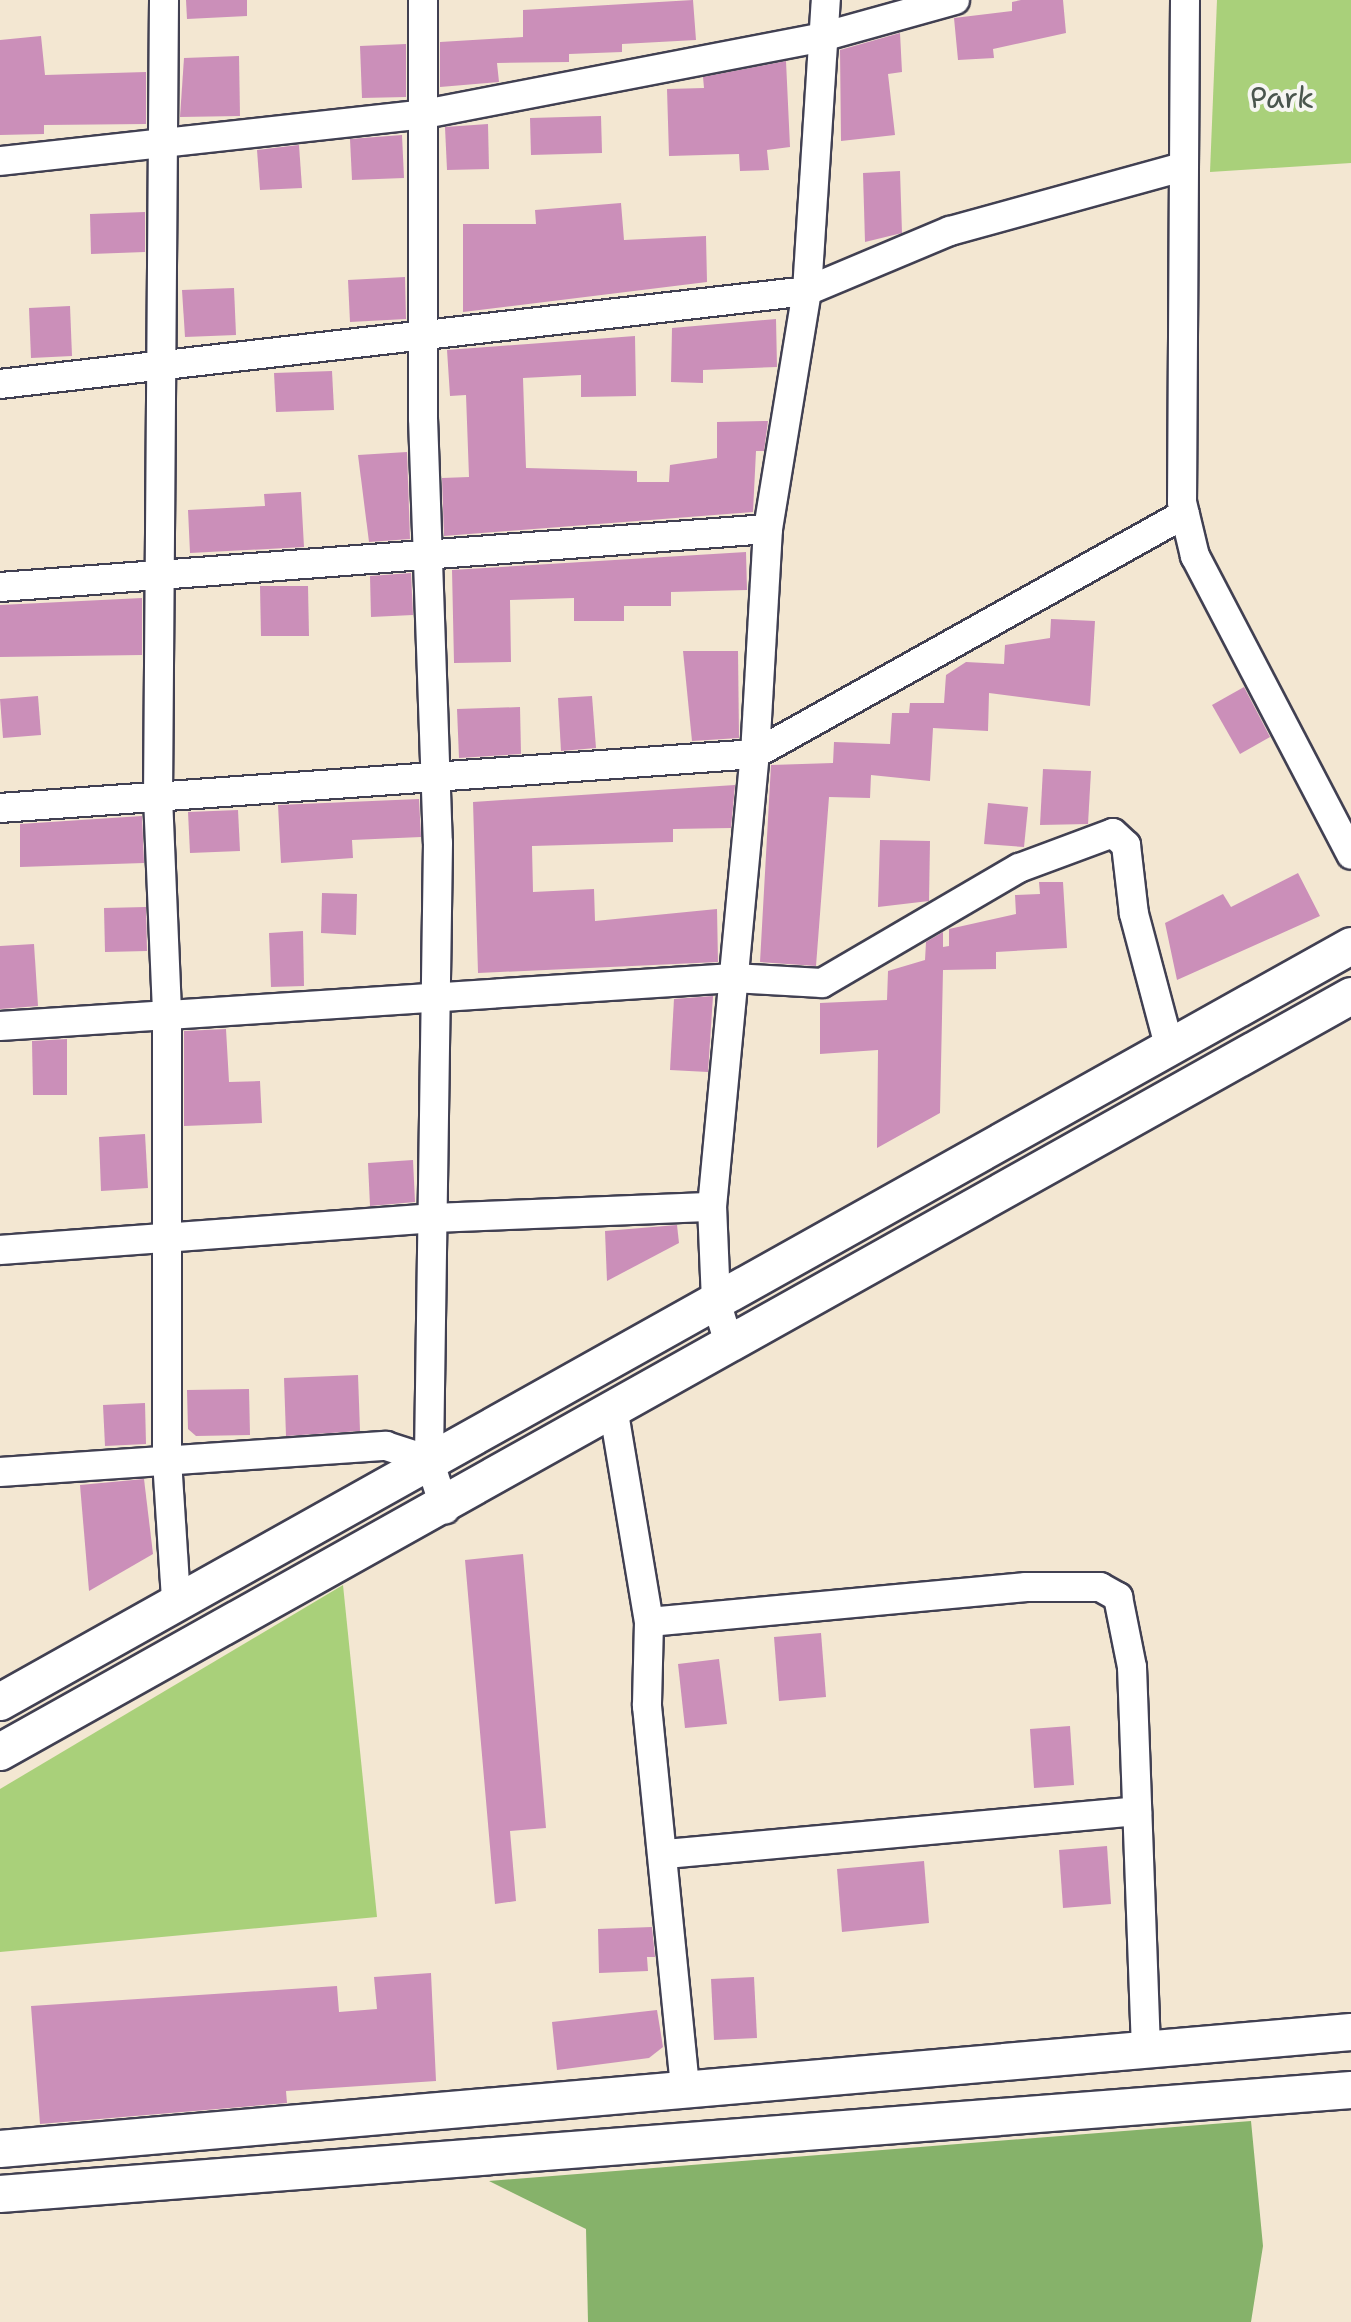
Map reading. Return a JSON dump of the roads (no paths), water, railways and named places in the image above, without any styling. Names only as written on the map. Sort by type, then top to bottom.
[{"type":"street","points":[[164,0],[164,367],[158,797],[167,1015],[162,1242],[167,1460],[176,1600]]},
{"type":"street","points":[[423,0],[423,335],[435,777],[435,1218],[429,1460],[445,1509]]},
{"type":"street","points":[[730,1347],[716,1301],[712,1207],[755,754],[768,529],[807,291],[826,0]]},
{"type":"street","points":[[0,161],[424,114],[822,37],[955,0]]},
{"type":"street","points":[[1185,0],[1185,514],[1195,556],[1351,855]]},
{"type":"street","points":[[0,384],[807,291],[950,231],[1183,167]]},
{"type":"street","points":[[0,808],[755,754],[1185,514]]},
{"type":"street","points":[[0,587],[159,574],[428,559],[768,529]]},
{"type":"street","points":[[0,1026],[434,1002],[733,978],[822,983],[1019,868],[1113,833],[1126,845],[1134,914],[1169,1046]]},
{"type":"street","points":[[0,1702],[176,1600],[1351,946]]},
{"type":"street","points":[[0,1752],[445,1509],[1351,996]]},
{"type":"street","points":[[0,1250],[162,1242],[435,1218],[712,1207]]},
{"type":"street","points":[[614,1413],[649,1622],[647,1706],[666,1854],[685,2089]]},
{"type":"street","points":[[0,1472],[386,1446],[429,1460]]},
{"type":"street","points":[[649,1622],[1026,1587],[1100,1587],[1118,1597],[1132,1667],[1146,2049]]},
{"type":"street","points":[[666,1854],[1137,1811]]},
{"type":"street","points":[[0,2149],[1351,2032]]},
{"type":"street","points":[[0,2194],[1351,2090]]},
{"type":"park label","name":"Park","points":[[1282,98]]}]
